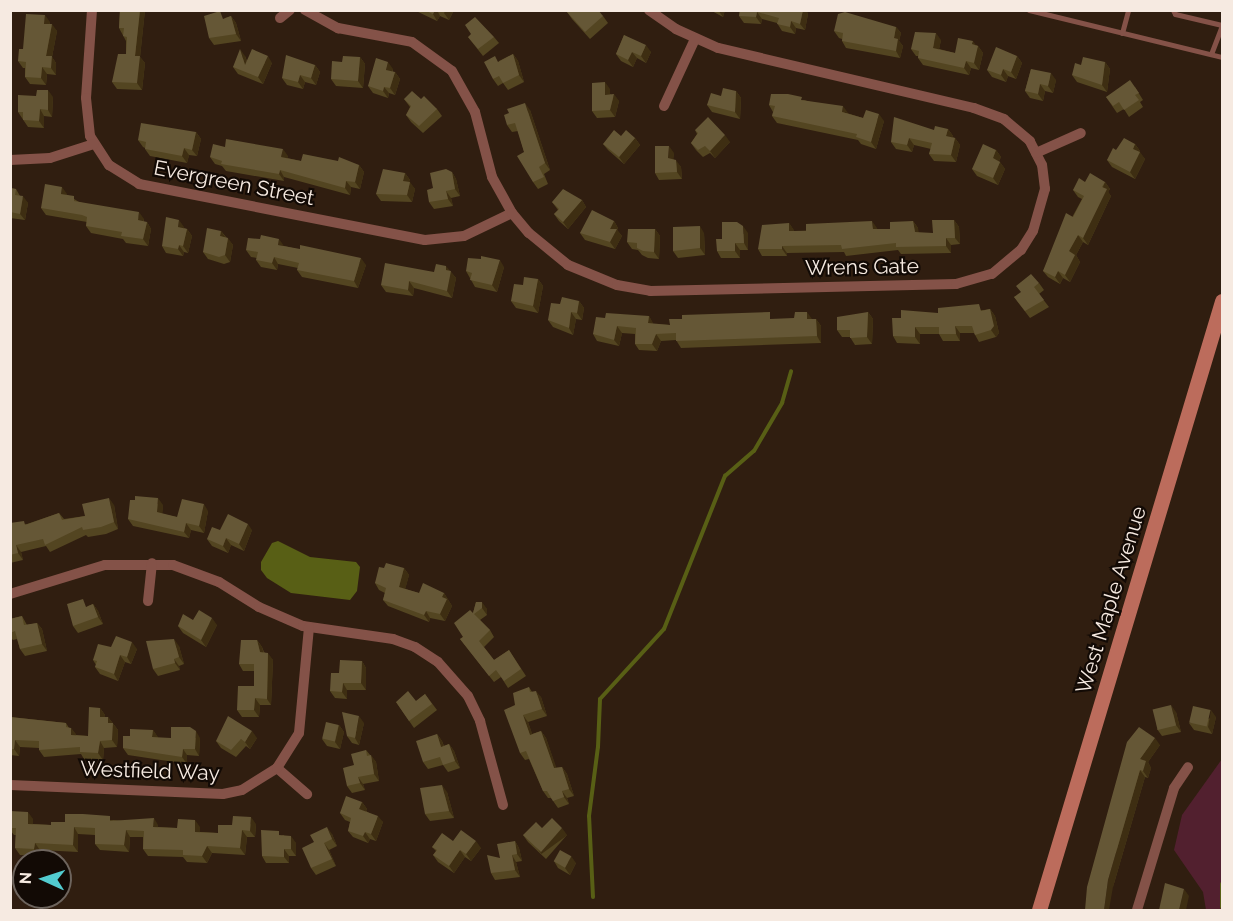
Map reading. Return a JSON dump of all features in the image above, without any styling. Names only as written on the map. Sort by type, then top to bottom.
[{"type":"main road","name":"West Maple Avenue","points":[[1039,910],[1222,303]]},
{"type":"street","name":"Evergreen Street","points":[[92,10],[86,98],[87,121],[94,144],[109,165],[139,184],[425,240],[464,236],[512,213]]},
{"type":"street","points":[[280,18],[290,10]]},
{"type":"street","name":"Wrens Gate","points":[[305,10],[338,28],[388,34],[412,42],[452,71],[475,112],[492,177],[512,213],[529,233],[568,265],[596,279],[633,289],[956,284],[1000,268],[1021,250],[1033,231],[1045,189],[1036,153],[1019,130],[990,113],[750,57],[695,39],[649,10]]},
{"type":"street","points":[[664,106],[695,39]]},
{"type":"street","points":[[1036,153],[1081,133]]},
{"type":"street","points":[[10,160],[50,158],[94,144]]},
{"type":"street","points":[[10,594],[105,565],[152,563],[197,572],[275,615],[309,627],[393,639],[438,662],[468,696],[476,713],[503,805]]},
{"type":"street","points":[[148,601],[152,563]]},
{"type":"street","points":[[307,794],[278,768],[301,725],[309,627]]},
{"type":"street","points":[[1137,910],[1174,788],[1188,767]]},
{"type":"street","name":"Westfield Way","points":[[10,785],[223,794],[242,790],[278,768]]},
{"type":"lane","points":[[1029,10],[1222,57]]},
{"type":"lane","points":[[1122,33],[1128,10]]},
{"type":"lane","points":[[1173,10],[1175,14],[1222,25],[1211,54]]},
{"type":"shaded area","points":[[278,541],[310,557],[356,562],[360,567],[357,591],[350,600],[291,593],[267,578],[261,570],[261,562],[272,543]]},
{"type":"shaded area","points":[[1222,759],[1222,910],[1206,910],[1203,892],[1174,850],[1182,815]]},
{"type":"building","points":[[120,10],[140,10],[135,56],[140,56],[137,83],[112,82],[118,54],[126,54],[127,37],[123,36],[124,28],[119,28]]},
{"type":"building","points":[[568,10],[598,10],[603,16],[585,32],[567,12]]},
{"type":"building","points":[[740,10],[803,10],[800,24],[791,21],[790,27],[777,24],[779,18],[757,12],[756,17],[739,16]]},
{"type":"building","points":[[220,11],[223,19],[231,16],[236,34],[209,38],[204,16]]},
{"type":"building","points":[[845,12],[896,27],[894,38],[898,39],[896,51],[842,41],[843,33],[834,31],[838,14]]},
{"type":"building","points":[[26,14],[45,15],[44,24],[52,24],[46,56],[52,56],[51,68],[42,67],[41,78],[25,77],[26,62],[18,61],[19,49],[23,49]]},
{"type":"building","points":[[475,17],[494,37],[478,49],[468,37],[471,34],[465,25]]},
{"type":"building","points":[[915,32],[936,33],[933,48],[955,53],[958,38],[973,41],[972,44],[978,46],[974,63],[966,61],[964,68],[918,58],[919,51],[911,49]]},
{"type":"building","points":[[624,35],[646,45],[641,56],[632,52],[628,60],[616,54]]},
{"type":"building","points":[[996,47],[1017,56],[1011,72],[1003,69],[1001,75],[987,70]]},
{"type":"building","points":[[240,49],[245,65],[252,49],[268,56],[258,77],[233,67]]},
{"type":"building","points":[[513,54],[519,75],[503,83],[499,76],[493,79],[484,62],[495,56],[498,62]]},
{"type":"building","points":[[286,55],[315,65],[311,78],[300,75],[298,82],[282,78]]},
{"type":"building","points":[[343,56],[360,57],[358,81],[331,79],[332,61],[342,62]]},
{"type":"building","points":[[1083,57],[1105,62],[1102,85],[1072,75],[1075,63],[1081,65]]},
{"type":"building","points":[[376,58],[388,62],[386,70],[395,72],[390,88],[384,87],[383,91],[368,86]]},
{"type":"building","points":[[1031,69],[1051,73],[1048,86],[1040,84],[1038,94],[1025,91]]},
{"type":"building","points":[[1130,80],[1139,93],[1135,95],[1139,100],[1124,110],[1119,102],[1113,106],[1106,97]]},
{"type":"building","points":[[605,82],[605,95],[614,94],[610,110],[592,111],[592,83]]},
{"type":"building","points":[[723,88],[736,91],[735,112],[707,105],[711,93],[721,96]]},
{"type":"building","points":[[37,90],[48,90],[48,110],[40,109],[39,121],[23,120],[23,112],[18,112],[18,95],[36,96]]},
{"type":"building","points":[[412,91],[421,99],[424,96],[437,109],[419,126],[406,115],[411,106],[404,99]]},
{"type":"building","points":[[771,94],[788,94],[802,97],[801,100],[843,106],[842,112],[863,118],[866,110],[879,114],[871,142],[856,137],[857,134],[772,116],[775,106],[769,105]]},
{"type":"building","points":[[525,103],[545,163],[539,167],[544,177],[533,182],[517,156],[524,152],[515,123],[507,125],[504,115],[509,113],[507,109]]},
{"type":"building","points":[[708,117],[725,135],[710,151],[705,146],[698,150],[691,143],[698,133],[695,130]]},
{"type":"building","points":[[894,117],[934,130],[935,126],[948,129],[946,136],[955,138],[951,155],[929,154],[932,143],[909,138],[907,145],[891,142]]},
{"type":"building","points":[[141,123],[196,132],[192,150],[184,148],[182,156],[145,149],[146,142],[138,140]]},
{"type":"building","points":[[614,130],[621,136],[626,130],[635,138],[619,157],[603,144]]},
{"type":"building","points":[[1124,138],[1135,144],[1133,149],[1140,152],[1130,172],[1107,160],[1113,148],[1116,150]]},
{"type":"building","points":[[226,139],[283,149],[281,157],[301,161],[303,154],[338,161],[339,157],[359,165],[355,182],[346,181],[345,188],[280,170],[279,174],[221,164],[222,161],[210,157],[213,144],[225,147]]},
{"type":"building","points":[[983,144],[996,150],[993,158],[1000,162],[993,178],[972,169]]},
{"type":"building","points":[[655,146],[669,146],[668,158],[676,160],[677,172],[655,173]]},
{"type":"building","points":[[383,169],[405,173],[403,181],[410,182],[407,195],[376,194]]},
{"type":"building","points":[[446,169],[452,172],[455,189],[446,191],[448,199],[429,202],[427,190],[433,188],[430,173]]},
{"type":"building","points":[[1090,173],[1105,182],[1102,187],[1107,189],[1083,238],[1078,235],[1069,251],[1075,255],[1065,275],[1058,271],[1055,277],[1043,271],[1066,213],[1073,217],[1084,196],[1073,190],[1079,178],[1085,182]]},
{"type":"building","points":[[45,184],[62,187],[61,194],[74,196],[74,201],[139,212],[138,220],[147,222],[143,239],[121,236],[122,232],[86,226],[87,217],[82,215],[41,208]]},
{"type":"building","points":[[10,188],[16,189],[15,195],[23,196],[20,214],[10,212]]},
{"type":"building","points":[[563,189],[582,200],[563,222],[554,214],[559,209],[552,202]]},
{"type":"building","points":[[592,210],[614,221],[610,229],[617,229],[610,242],[580,233]]},
{"type":"building","points":[[166,217],[179,220],[178,227],[187,229],[183,246],[179,245],[178,249],[162,246]]},
{"type":"building","points":[[932,220],[954,220],[955,238],[946,238],[946,246],[896,247],[896,243],[842,249],[841,245],[782,246],[782,249],[758,249],[762,225],[789,223],[789,231],[806,231],[806,224],[872,221],[873,229],[890,229],[890,222],[913,221],[915,232],[933,233]]},
{"type":"building","points":[[722,222],[737,222],[743,226],[744,243],[735,243],[735,251],[717,251],[716,239],[722,239]]},
{"type":"building","points":[[700,226],[700,248],[673,251],[673,227]]},
{"type":"building","points":[[207,228],[221,231],[220,236],[228,238],[225,255],[219,257],[203,252]]},
{"type":"building","points":[[628,229],[655,229],[654,252],[643,251],[637,248],[637,243],[627,242]]},
{"type":"building","points":[[261,235],[279,239],[278,245],[300,249],[300,245],[361,258],[354,281],[297,270],[299,263],[274,257],[272,263],[256,260],[258,252],[246,250],[248,238],[260,239]]},
{"type":"building","points":[[481,256],[500,260],[492,285],[470,280],[472,273],[466,271],[468,258],[481,259]]},
{"type":"building","points":[[385,263],[434,272],[436,264],[446,266],[446,270],[451,271],[447,291],[409,281],[408,290],[381,285]]},
{"type":"building","points":[[1031,274],[1039,283],[1034,287],[1044,300],[1025,311],[1014,297],[1021,292],[1016,286]]},
{"type":"building","points":[[524,277],[538,279],[533,306],[511,301],[514,284],[523,285]]},
{"type":"building","points":[[562,297],[579,301],[577,313],[571,312],[569,328],[548,320],[551,303],[560,304]]},
{"type":"building","points":[[979,304],[981,311],[990,309],[994,326],[991,330],[975,335],[972,326],[955,326],[956,334],[939,334],[939,327],[915,327],[915,337],[893,336],[892,318],[901,318],[901,310],[938,313],[938,308]]},
{"type":"building","points":[[770,312],[770,319],[794,318],[795,312],[807,312],[807,319],[816,319],[817,336],[676,341],[676,333],[656,334],[652,344],[635,344],[636,328],[617,326],[614,340],[593,334],[596,317],[605,318],[606,313],[649,316],[648,323],[670,325],[669,319],[682,319],[682,315]]},
{"type":"building","points":[[868,312],[867,337],[850,338],[850,330],[837,330],[837,317]]},
{"type":"building","points":[[135,496],[158,498],[157,512],[177,517],[182,499],[204,504],[199,526],[186,523],[184,532],[128,519],[130,500],[135,500]]},
{"type":"building","points":[[109,498],[114,522],[83,530],[82,527],[45,545],[43,539],[16,545],[18,553],[10,555],[10,523],[24,521],[25,525],[59,513],[62,520],[85,516],[82,504]]},
{"type":"building","points":[[228,514],[248,524],[239,544],[226,538],[223,546],[207,539],[212,527],[220,530]]},
{"type":"building","points":[[386,563],[404,568],[399,587],[419,593],[423,583],[444,593],[442,597],[447,599],[440,614],[426,611],[424,615],[383,600],[386,588],[375,583],[379,567],[384,568]]},
{"type":"building","points":[[83,599],[86,607],[93,604],[98,617],[73,626],[67,604]]},
{"type":"building","points":[[476,602],[482,602],[482,608],[474,614],[490,630],[479,641],[494,660],[509,650],[521,669],[504,681],[496,670],[489,676],[460,639],[463,637],[454,623],[470,610],[473,613]]},
{"type":"building","points":[[199,610],[212,618],[201,640],[178,626],[183,614],[193,620]]},
{"type":"building","points":[[22,616],[24,625],[37,623],[42,644],[20,649],[15,631],[10,633],[10,619]]},
{"type":"building","points":[[116,636],[132,642],[127,657],[120,655],[114,674],[95,667],[97,661],[93,660],[98,644],[111,647]]},
{"type":"building","points":[[174,639],[179,657],[174,659],[175,663],[153,669],[146,641]]},
{"type":"building","points":[[241,640],[257,640],[260,652],[268,653],[267,699],[255,698],[254,710],[237,710],[238,686],[254,686],[254,664],[239,664]]},
{"type":"building","points":[[340,660],[362,661],[361,683],[343,683],[342,692],[330,691],[331,673],[339,673]]},
{"type":"building","points":[[529,687],[530,692],[536,691],[542,709],[523,715],[530,735],[541,731],[554,768],[562,767],[569,789],[562,791],[564,797],[553,801],[547,791],[543,791],[526,751],[520,753],[504,710],[515,705],[513,693]]},
{"type":"building","points":[[408,691],[416,701],[425,694],[432,704],[409,721],[396,702]]},
{"type":"building","points":[[1171,705],[1176,725],[1158,730],[1153,710]]},
{"type":"building","points":[[1193,706],[1211,710],[1207,727],[1189,723]]},
{"type":"building","points":[[89,707],[100,708],[100,717],[108,717],[108,723],[113,723],[112,740],[100,741],[98,753],[80,752],[80,747],[39,750],[39,741],[15,740],[14,749],[10,749],[10,717],[66,723],[66,727],[71,728],[71,735],[88,736]]},
{"type":"building","points":[[342,712],[359,716],[355,738],[347,736]]},
{"type":"building","points":[[228,716],[252,731],[245,742],[241,739],[231,750],[216,741]]},
{"type":"building","points":[[326,722],[339,725],[335,741],[322,739]]},
{"type":"building","points":[[171,727],[190,727],[196,731],[195,749],[183,749],[182,757],[123,748],[123,736],[130,736],[130,729],[153,730],[152,737],[171,738]]},
{"type":"building","points":[[1139,727],[1155,738],[1140,759],[1146,761],[1143,771],[1140,770],[1108,880],[1104,910],[1085,910],[1087,887],[1127,742]]},
{"type":"building","points":[[437,734],[441,747],[449,744],[455,761],[443,765],[440,757],[423,762],[416,741]]},
{"type":"building","points":[[366,750],[367,756],[371,755],[374,774],[358,777],[360,783],[347,786],[343,768],[354,765],[351,754]]},
{"type":"building","points":[[442,785],[449,811],[425,814],[420,788]]},
{"type":"building","points":[[346,796],[362,802],[359,809],[378,816],[371,834],[365,832],[363,836],[348,831],[351,818],[340,813]]},
{"type":"building","points":[[10,811],[28,812],[28,824],[51,825],[51,822],[65,822],[65,814],[83,814],[110,816],[110,821],[154,818],[153,827],[177,828],[178,819],[195,820],[195,832],[218,833],[218,825],[232,825],[233,816],[251,817],[250,831],[242,830],[240,848],[207,846],[202,856],[183,855],[183,850],[143,849],[144,831],[126,830],[124,845],[95,844],[95,828],[74,827],[73,845],[35,843],[34,849],[15,848],[16,828],[10,828]]},
{"type":"building","points":[[552,818],[562,828],[541,852],[523,835],[536,822],[542,828]]},
{"type":"building","points":[[327,827],[332,839],[324,843],[332,859],[311,868],[302,848],[314,842],[310,835]]},
{"type":"building","points":[[261,830],[279,831],[279,835],[291,836],[291,849],[284,849],[284,857],[262,856]]},
{"type":"building","points":[[461,830],[476,841],[466,854],[460,850],[449,866],[433,855],[437,850],[432,847],[442,833],[453,841]]},
{"type":"building","points":[[515,841],[517,854],[512,855],[515,870],[491,873],[487,855],[500,858],[497,844]]},
{"type":"building","points":[[560,850],[571,856],[565,868],[554,861]]},
{"type":"building","points":[[1165,883],[1184,889],[1179,910],[1159,910]]},
{"type":"waterway","points":[[593,897],[589,816],[598,747],[600,699],[664,629],[725,476],[754,451],[782,403],[791,371]]},
{"type":"waterway","points":[[1222,884],[1222,907]]}]
